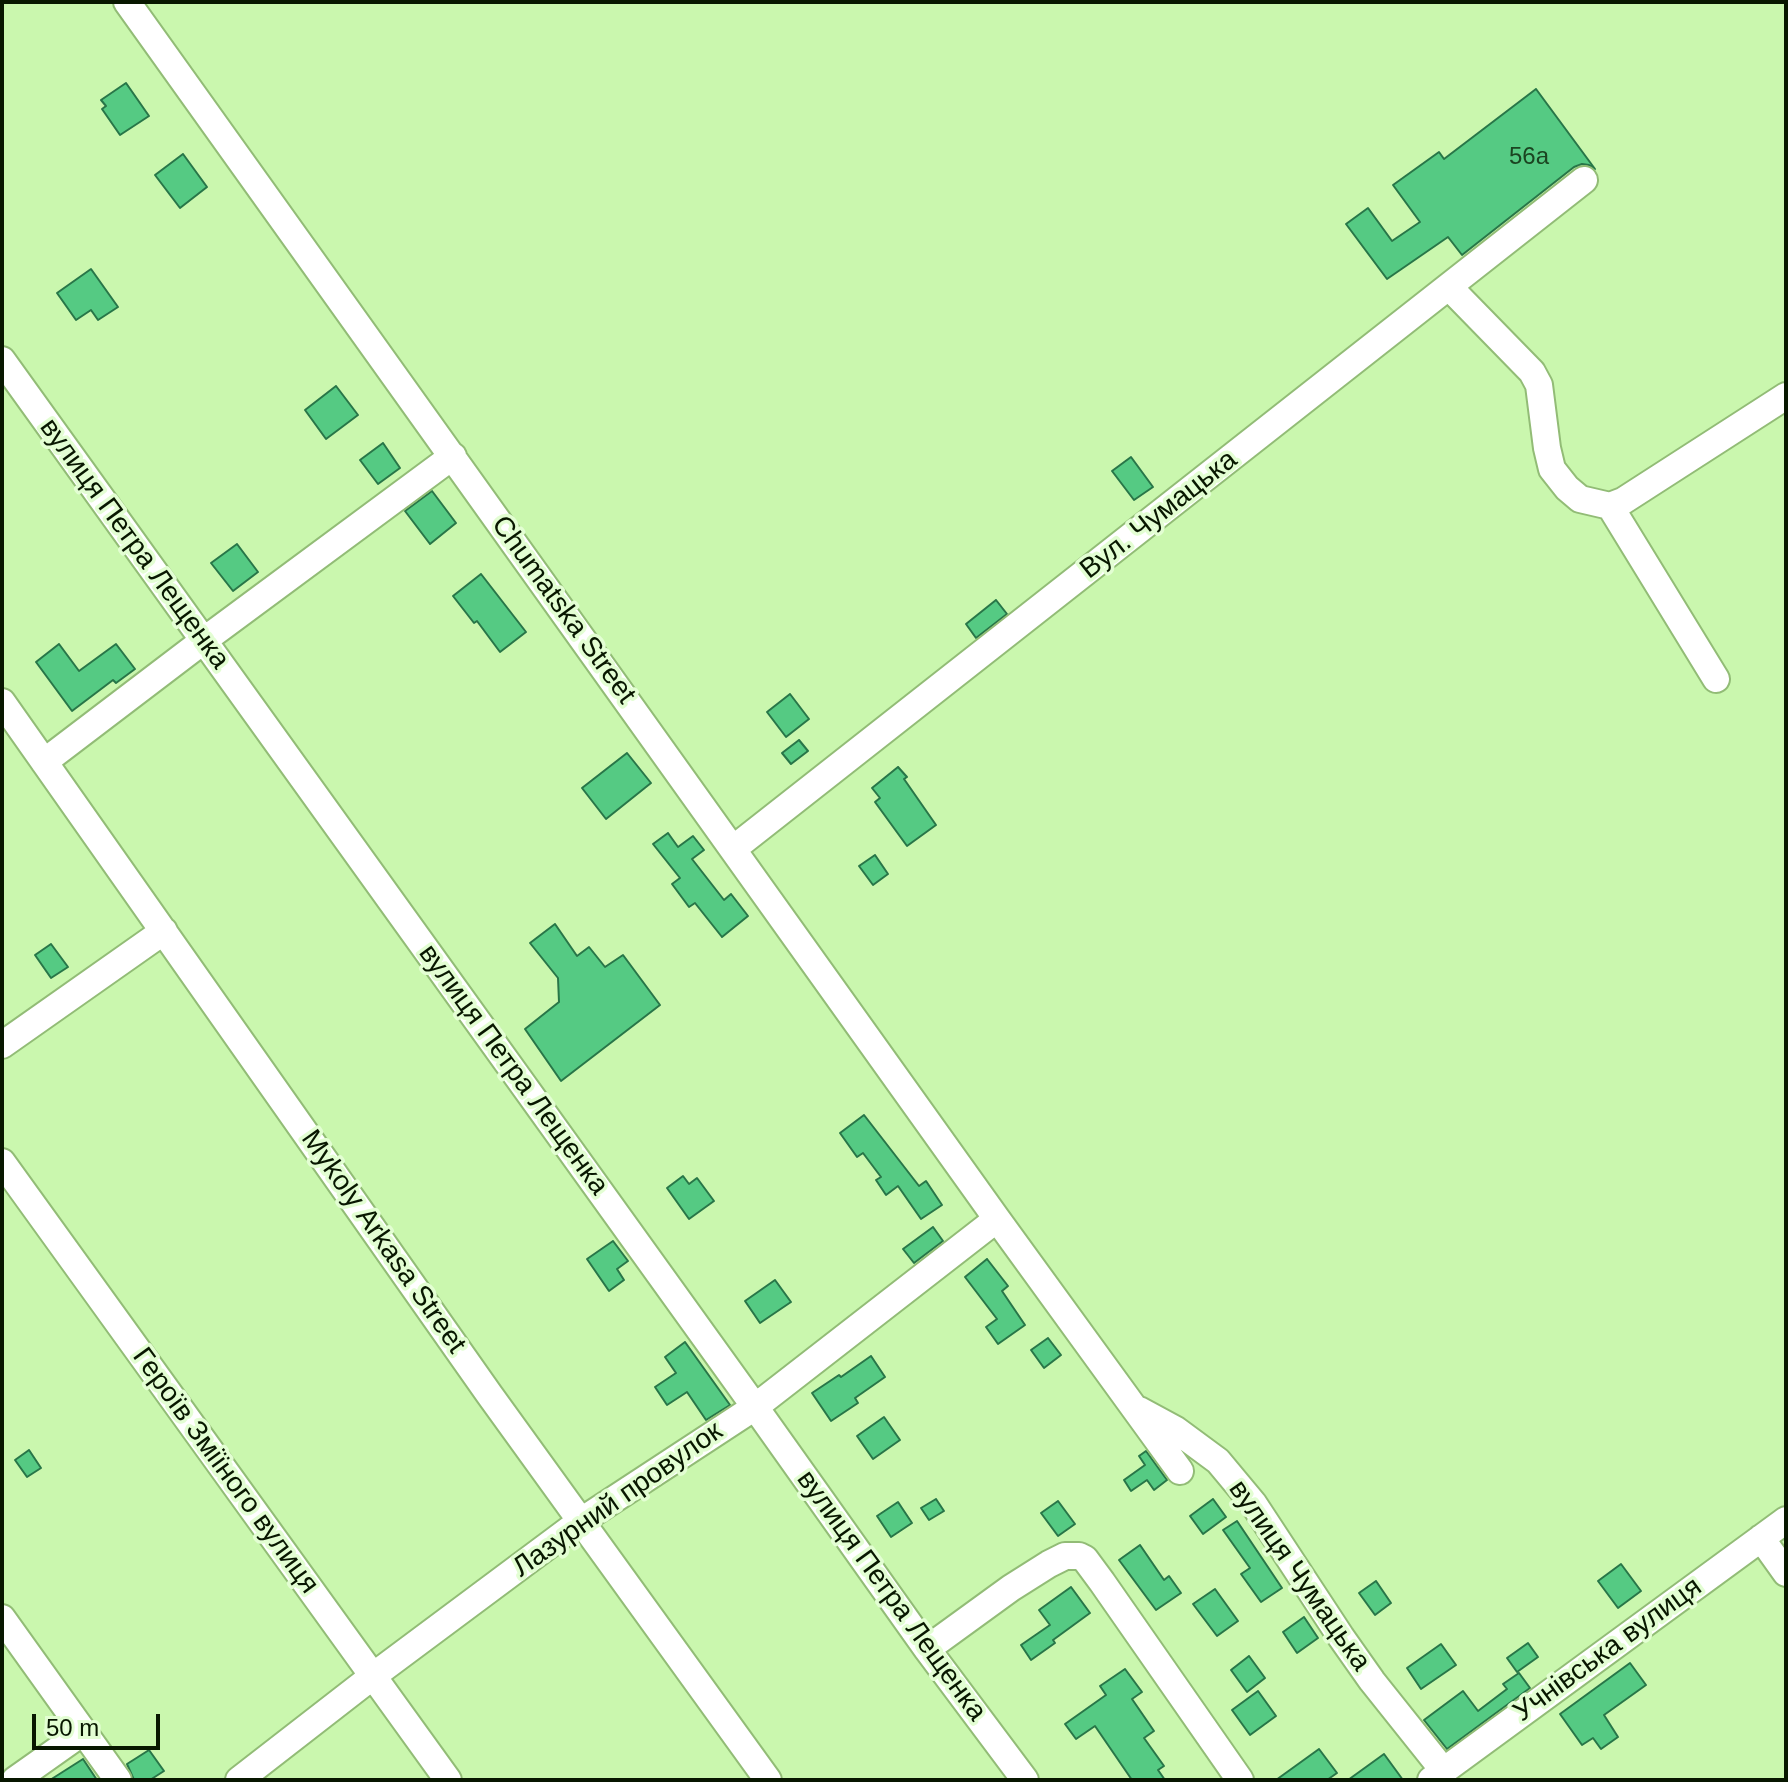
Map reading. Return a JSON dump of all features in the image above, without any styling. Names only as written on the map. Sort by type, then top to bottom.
[{"type":"street","name":"Chumatska Street","points":[[127,2],[1180,1471]]},
{"type":"street","name":"Вул. Чумацька","points":[[733,849],[1584,180]]},
{"type":"street","points":[[1449,287],[1532,372],[1539,385],[1552,469],[1580,499],[1610,506],[1623,501],[1786,396]]},
{"type":"street","name":"вулиця Петра Лещенка","points":[[2,360],[10,388],[203,641],[927,1649],[1025,1780]]},
{"type":"street","points":[[44,762],[453,456]]},
{"type":"street","points":[[1610,506],[1716,679]]},
{"type":"street","name":"Mykoly Arkasa Street","points":[[2,702],[489,1394],[768,1780]]},
{"type":"street","points":[[2,1045],[164,931]]},
{"type":"street","name":"Героїв Зміїного вулиця","points":[[2,1162],[448,1780]]},
{"type":"street","name":"Лазурний провулок","points":[[239,1780],[581,1521],[755,1407],[997,1219]]},
{"type":"street","name":"вулиця Чумацька","points":[[1132,1407],[1176,1430],[1218,1461],[1253,1503],[1437,1775]]},
{"type":"street","name":"Учнівська вулиця","points":[[1437,1775],[1786,1520]]},
{"type":"street","points":[[1761,1538],[1786,1573]]},
{"type":"street","points":[[927,1649],[1049,1564],[1065,1556],[1079,1556],[1085,1559],[1102,1582],[1240,1780]]},
{"type":"street","points":[[2,1618],[118,1780]]},
{"type":"street","points":[[15,1780],[83,1732]]},
{"type":"building","points":[[126,83],[149,116],[120,135],[102,109],[106,106],[101,100]]},
{"type":"building","points":[[1536,89],[1595,169],[1582,164],[1574,167],[1462,255],[1448,237],[1387,279],[1346,224],[1368,208],[1392,241],[1420,222],[1393,185],[1439,152],[1444,159]]},
{"type":"building","points":[[183,154],[207,187],[180,208],[155,175]]},
{"type":"building","points":[[91,269],[118,307],[98,320],[91,310],[76,320],[57,293]]},
{"type":"building","points":[[336,386],[358,415],[326,439],[305,410]]},
{"type":"building","points":[[383,443],[400,468],[378,484],[360,460]]},
{"type":"building","points":[[1131,457],[1153,487],[1134,500],[1112,471]]},
{"type":"building","points":[[432,491],[456,523],[430,544],[405,511]]},
{"type":"building","points":[[237,544],[258,572],[233,591],[211,563]]},
{"type":"building","points":[[481,574],[526,632],[500,652],[453,596]]},
{"type":"building","points":[[996,600],[1007,614],[976,638],[966,624]]},
{"type":"building","points":[[59,644],[79,671],[116,644],[135,669],[116,683],[113,680],[72,711],[36,662]]},
{"type":"building","points":[[790,694],[809,719],[786,737],[767,712]]},
{"type":"building","points":[[799,740],[808,751],[791,764],[782,753]]},
{"type":"building","points":[[627,753],[651,783],[606,819],[582,788]]},
{"type":"building","points":[[898,767],[936,825],[907,846],[875,802],[880,798],[872,788]]},
{"type":"building","points":[[668,833],[678,847],[693,836],[704,850],[692,859],[724,900],[731,894],[748,916],[722,937],[695,903],[689,907],[672,884],[680,878],[653,844]]},
{"type":"building","points":[[875,855],[888,874],[873,885],[859,866]]},
{"type":"building","points":[[555,924],[577,956],[589,947],[605,967],[623,955],[660,1005],[561,1081],[525,1029],[559,1002],[558,978],[530,943]]},
{"type":"building","points":[[51,944],[68,967],[51,978],[35,955]]},
{"type":"building","points":[[864,1115],[919,1186],[926,1181],[942,1205],[921,1219],[898,1186],[886,1195],[876,1180],[881,1177],[863,1153],[857,1157],[840,1133]]},
{"type":"building","points":[[683,1176],[689,1184],[697,1178],[714,1201],[689,1219],[667,1188]]},
{"type":"building","points":[[933,1227],[943,1241],[914,1263],[903,1249]]},
{"type":"building","points":[[613,1241],[628,1261],[617,1269],[624,1280],[609,1291],[587,1259]]},
{"type":"building","points":[[987,1259],[1008,1286],[1002,1291],[1025,1325],[998,1344],[986,1327],[997,1319],[965,1277]]},
{"type":"building","points":[[775,1280],[791,1302],[760,1323],[745,1301]]},
{"type":"building","points":[[1048,1338],[1061,1355],[1044,1368],[1031,1350]]},
{"type":"building","points":[[685,1342],[730,1405],[706,1420],[687,1392],[667,1405],[655,1387],[676,1373],[665,1357]]},
{"type":"building","points":[[871,1356],[885,1377],[855,1398],[858,1403],[831,1421],[812,1393]]},
{"type":"building","points":[[884,1417],[900,1440],[873,1459],[857,1436]]},
{"type":"building","points":[[29,1450],[41,1468],[27,1477],[15,1460]]},
{"type":"building","points":[[1146,1451],[1167,1480],[1154,1490],[1147,1480],[1131,1491],[1124,1480],[1145,1465],[1139,1456]]},
{"type":"building","points":[[936,1499],[944,1511],[929,1520],[921,1508]]},
{"type":"building","points":[[1213,1499],[1226,1517],[1203,1534],[1190,1516]]},
{"type":"building","points":[[1058,1501],[1075,1524],[1058,1536],[1041,1513]]},
{"type":"building","points":[[898,1502],[912,1523],[891,1537],[877,1516]]},
{"type":"building","points":[[1237,1521],[1282,1588],[1261,1602],[1241,1574],[1250,1568],[1223,1530]]},
{"type":"building","points":[[1140,1545],[1164,1580],[1169,1576],[1181,1593],[1156,1610],[1119,1560]]},
{"type":"building","points":[[1621,1564],[1641,1591],[1618,1608],[1598,1581]]},
{"type":"building","points":[[1376,1581],[1391,1603],[1375,1615],[1359,1593]]},
{"type":"building","points":[[1071,1587],[1090,1613],[1031,1660],[1021,1645],[1050,1625],[1039,1610]]},
{"type":"building","points":[[1215,1589],[1238,1621],[1217,1636],[1193,1604]]},
{"type":"building","points":[[1304,1617],[1318,1638],[1297,1653],[1283,1632]]},
{"type":"building","points":[[1528,1643],[1538,1657],[1517,1672],[1507,1658]]},
{"type":"building","points":[[1441,1644],[1456,1665],[1421,1689],[1407,1668]]},
{"type":"building","points":[[1249,1656],[1265,1678],[1247,1692],[1231,1670]]},
{"type":"building","points":[[1630,1663],[1646,1685],[1604,1715],[1618,1737],[1601,1749],[1593,1738],[1582,1745],[1560,1714]]},
{"type":"building","points":[[1125,1669],[1142,1692],[1132,1699],[1154,1731],[1144,1738],[1164,1766],[1158,1770],[1165,1780],[1132,1780],[1095,1726],[1076,1739],[1065,1724],[1106,1695],[1100,1686]]},
{"type":"building","points":[[1519,1673],[1530,1688],[1447,1749],[1424,1720],[1463,1691],[1478,1711],[1507,1689],[1503,1684]]},
{"type":"building","points":[[1258,1691],[1276,1716],[1250,1735],[1232,1710]]},
{"type":"building","points":[[1319,1749],[1337,1773],[1327,1780],[1276,1780]]},
{"type":"building","points":[[149,1750],[164,1771],[150,1780],[134,1780],[127,1764]]},
{"type":"building","points":[[1384,1754],[1403,1780],[1348,1780]]},
{"type":"building","points":[[83,1759],[97,1780],[50,1780]]}]
